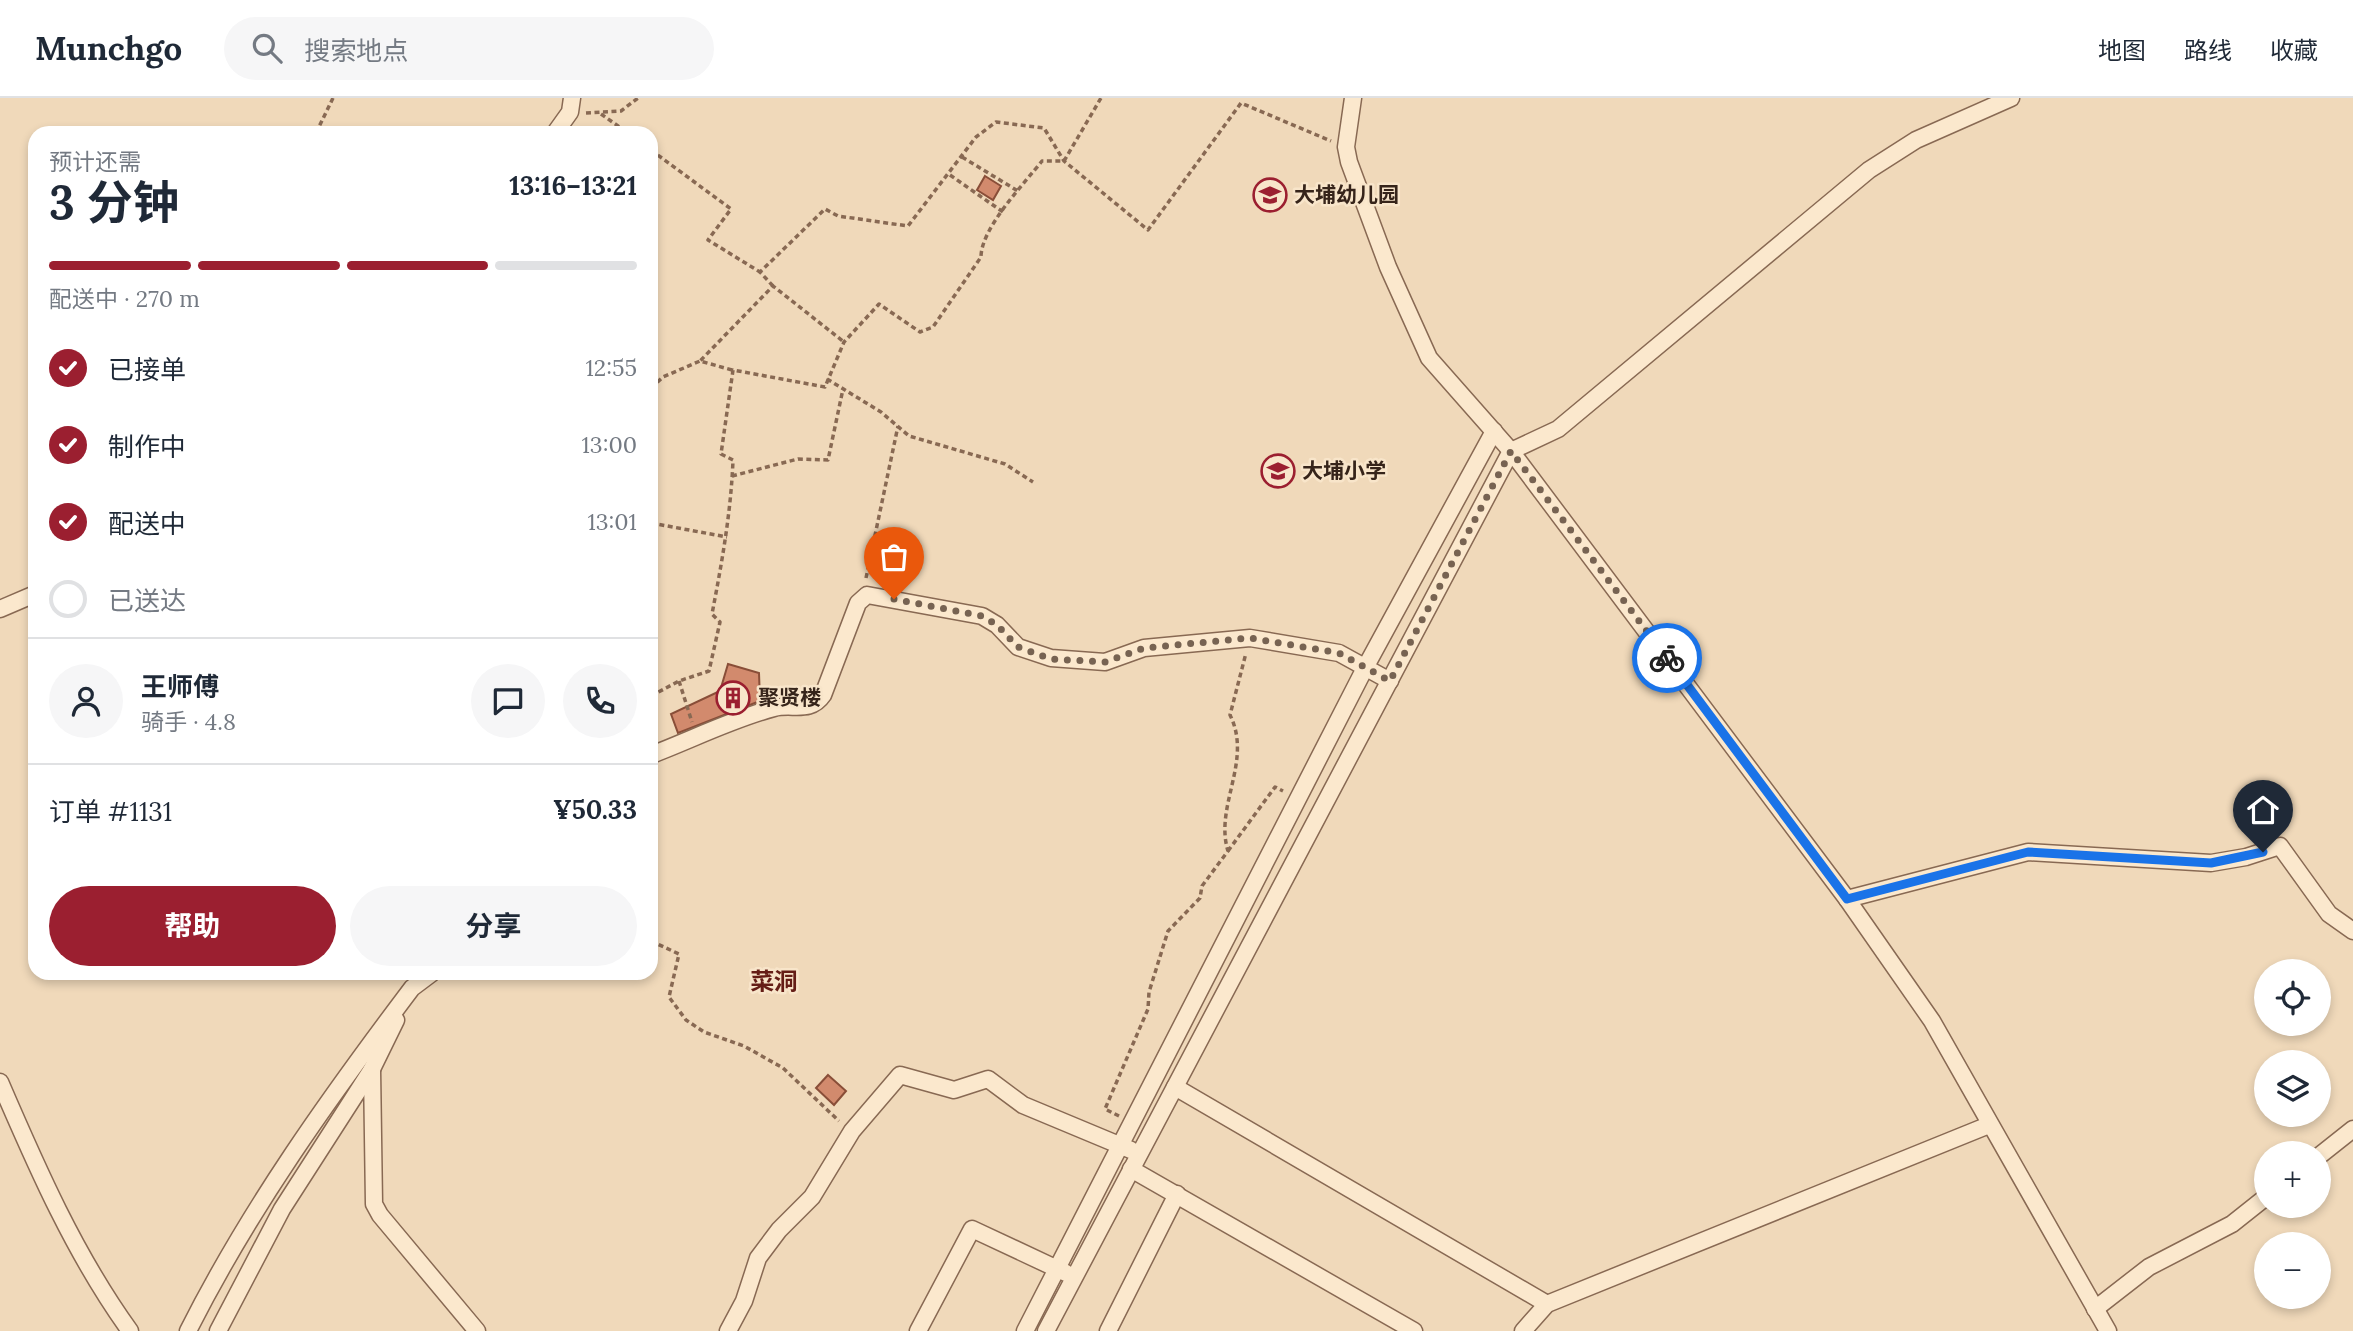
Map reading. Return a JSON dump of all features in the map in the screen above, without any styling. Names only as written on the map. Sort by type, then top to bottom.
[{"type":"street","points":[[1353,98],[1346,146],[1353,176],[1388,267],[1429,358],[1511,451],[1847,899],[1932,1021],[2108,1331]]},
{"type":"street","points":[[1045,1331],[1511,451],[1558,429],[1869,170],[1916,140],[2011,98]]},
{"type":"street","points":[[559,126],[571,105]]},
{"type":"street","points":[[1025,1331],[1366,668],[1494,431]]},
{"type":"street","points":[[658,752],[776,707],[803,708],[817,704],[863,596],[940,606],[982,616],[997,625],[1018,647],[1051,659],[1105,662],[1144,648],[1250,638],[1339,653],[1390,681]]},
{"type":"street","points":[[0,609],[28,597]]},
{"type":"street","points":[[1847,899],[2028,852],[2211,863],[2246,857],[2280,846],[2329,914],[2353,931]]},
{"type":"street","points":[[188,1331],[279,1171],[411,981]]},
{"type":"street","points":[[218,1331],[282,1209],[372,1069],[411,981]]},
{"type":"street","points":[[357,1061],[372,1069]]},
{"type":"street","points":[[372,1069],[374,1204],[388,1226],[477,1331]]},
{"type":"street","points":[[728,1331],[744,1301],[758,1258],[779,1230],[812,1197],[852,1131],[900,1075],[954,1090],[988,1079],[1023,1105],[1139,1154]]},
{"type":"street","points":[[0,1082],[76,1245],[130,1331]]},
{"type":"street","points":[[1175,1087],[1547,1304]]},
{"type":"street","points":[[1522,1331],[1547,1304],[1989,1125]]},
{"type":"street","points":[[2331,1146],[2353,1129]]},
{"type":"street","points":[[1131,1169],[1414,1331]]},
{"type":"street","points":[[1108,1331],[1177,1194]]},
{"type":"street","points":[[2095,1309],[2149,1267],[2232,1224],[2254,1207]]},
{"type":"street","points":[[918,1331],[972,1229],[1074,1277]]},
{"type":"path","points":[[319,126],[333,98]]},
{"type":"path","points":[[601,114],[621,111],[639,98]]},
{"type":"path","points":[[1064,161],[1101,98]]},
{"type":"path","points":[[760,272],[825,209],[838,216],[908,226],[950,174],[976,136],[996,122],[1044,128],[1064,161],[1148,230],[1241,103],[1346,146]]},
{"type":"path","points":[[571,105],[601,114],[618,126]]},
{"type":"path","points":[[658,155],[731,209],[708,240],[760,272],[773,286],[844,342]]},
{"type":"path","points":[[962,157],[1018,191]]},
{"type":"path","points":[[700,361],[824,387],[844,342],[879,304],[920,332],[933,327],[981,257],[981,244],[1018,191],[1042,161],[1064,161]]},
{"type":"path","points":[[950,174],[1003,212]]},
{"type":"path","points":[[658,381],[700,361],[773,286]]},
{"type":"path","points":[[658,692],[679,681],[709,671],[720,622],[712,614],[727,537],[732,476],[733,460],[721,454],[733,370]]},
{"type":"path","points":[[827,379],[881,412],[909,436],[1005,464],[1033,482]]},
{"type":"path","points":[[732,476],[753,473],[798,458],[828,460],[843,389]]},
{"type":"path","points":[[863,596],[898,426]]},
{"type":"path","points":[[658,524],[727,537]]},
{"type":"path","points":[[1228,851],[1224,828],[1234,782],[1239,733],[1230,715],[1250,638]]},
{"type":"path","points":[[679,681],[696,738]]},
{"type":"path","points":[[1133,1123],[1105,1109],[1147,1009],[1149,992],[1168,931],[1200,898],[1202,886],[1275,787],[1299,800]]},
{"type":"path","points":[[658,944],[678,954],[669,997],[686,1020],[783,1068],[852,1131]]},
{"type":"building","points":[[985,176],[1001,186],[993,200],[977,190]]},
{"type":"building","name":"聚贤楼","points":[[728,664],[759,673],[760,701],[678,733],[671,714],[720,691]]},
{"type":"building","points":[[828,1075],[846,1091],[834,1105],[816,1088]]},
{"type":"way so far","points":[[894,599],[982,616],[997,625],[1018,647],[1028,653],[1051,659],[1105,662],[1144,648],[1250,638],[1339,653],[1390,681],[1511,451],[1667,658]]},
{"type":"place","name":"大埔幼儿园","points":[[1270,195]]},
{"type":"place","name":"大埔小学","points":[[1278,471]]},
{"type":"place","name":"聚贤楼","points":[[733,698]]},
{"type":"district","name":"菜洞","points":[[774,982]]},
{"type":"route","points":[[1667,658],[1847,899],[2034,851],[2184,863],[2211,863],[2263,852]]}]
